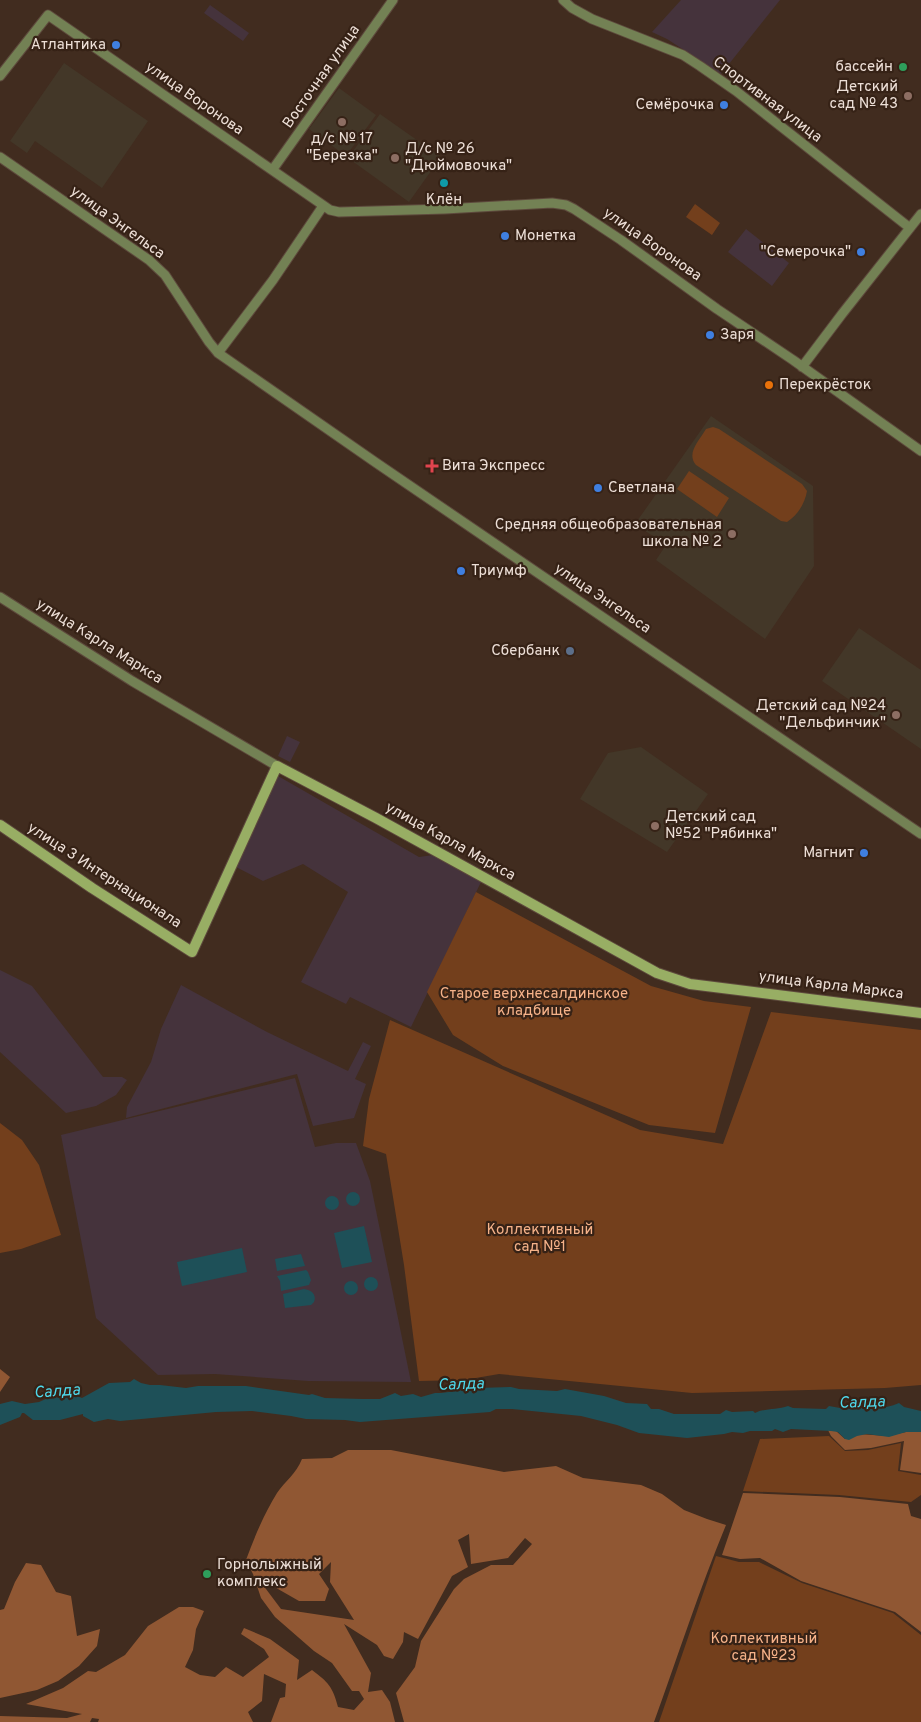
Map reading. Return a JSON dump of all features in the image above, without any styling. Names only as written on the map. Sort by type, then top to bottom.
[{"type":"main road","name":"улица 3 Интернационала","points":[[0,825],[92,888],[192,952],[277,766]]},
{"type":"main road","name":"улица Карла Маркса","points":[[277,766],[376,818],[657,974],[690,984],[921,1013]]},
{"type":"street","name":"Восточная улица","points":[[273,169],[393,0]]},
{"type":"street","name":"Спортивная улица","points":[[563,0],[572,8],[592,19],[683,55],[700,66],[736,91],[910,228]]},
{"type":"street","name":"улица Воронова","points":[[0,76],[48,15],[273,169],[323,206],[339,212],[566,204],[621,240],[921,451]]},
{"type":"street","name":"улица Энгельса","points":[[0,157],[149,260],[165,275],[218,353],[300,411],[921,834]]},
{"type":"street","points":[[218,353],[273,280],[323,206]]},
{"type":"street","points":[[802,367],[921,214]]},
{"type":"street","name":"улица Карла Маркса","points":[[0,597],[132,681],[277,766]]},
{"type":"shaded area","points":[[681,0],[780,0],[721,74],[667,39],[652,32]]},
{"type":"shaded area","points":[[210,5],[249,33],[243,41],[204,13]]},
{"type":"shaded area","points":[[64,63],[148,121],[102,188],[35,141],[27,153],[10,141]]},
{"type":"shaded area","name":"д/с № 17 \"Березка\"","points":[[339,88],[376,115],[346,156],[309,129]]},
{"type":"shaded area","name":"Д/с № 26 \"Дюймовочка\"","points":[[380,114],[441,157],[409,202],[348,158]]},
{"type":"shaded area","points":[[746,229],[789,263],[772,286],[728,252]]},
{"type":"shaded area","name":"Средняя общеобразовательная школа № 2","points":[[711,416],[813,486],[814,566],[765,639],[656,560],[666,545],[635,524]]},
{"type":"shaded area","name":"Детский сад №24 \"Дельфинчик\"","points":[[859,628],[921,670],[921,749],[822,681]]},
{"type":"shaded area","points":[[287,736],[300,742],[290,762],[278,756]]},
{"type":"shaded area","name":"Детский сад №52 \"Рябинка\"","points":[[641,747],[708,794],[667,852],[580,799],[608,753]]},
{"type":"shaded area","points":[[278,776],[419,857],[433,855],[481,882],[411,1027],[350,997],[346,1004],[301,982],[348,892],[303,864],[263,881],[236,867]]},
{"type":"shaded area","points":[[0,970],[32,986],[103,1077],[122,1077],[127,1080],[116,1095],[96,1106],[66,1113],[0,1052]]},
{"type":"shaded area","points":[[181,985],[267,1032],[348,1071],[363,1042],[371,1046],[355,1079],[366,1084],[354,1118],[313,1126],[297,1074],[126,1118],[127,1107],[151,1062],[161,1029]]},
{"type":"shaded area","points":[[295,1078],[315,1147],[336,1143],[356,1143],[370,1181],[411,1382],[308,1381],[215,1374],[158,1375],[96,1318],[61,1135]]},
{"type":"shaded area","points":[[0,1369],[10,1377],[0,1392]]},
{"type":"shaded area","points":[[828,1430],[836,1431],[845,1439],[859,1434],[887,1436],[906,1432],[921,1432],[921,1473],[900,1470],[904,1441],[871,1448],[845,1450],[831,1436]]},
{"type":"shaded area","points":[[348,1450],[391,1450],[504,1472],[556,1466],[583,1478],[641,1485],[662,1494],[684,1510],[726,1525],[654,1722],[404,1722],[396,1693],[415,1667],[421,1641],[454,1589],[464,1579],[491,1565],[513,1565],[532,1544],[525,1538],[508,1558],[471,1564],[469,1534],[458,1540],[468,1567],[452,1576],[418,1639],[404,1632],[403,1642],[393,1659],[384,1656],[377,1645],[344,1624],[371,1673],[368,1692],[382,1690],[390,1702],[395,1722],[271,1722],[280,1698],[285,1697],[286,1684],[264,1674],[262,1701],[248,1712],[253,1722],[98,1722],[99,1719],[92,1718],[90,1722],[0,1722],[0,1716],[67,1718],[82,1714],[26,1704],[63,1688],[88,1671],[96,1672],[125,1655],[148,1626],[179,1607],[193,1607],[204,1611],[196,1629],[193,1650],[185,1667],[200,1675],[215,1677],[226,1667],[243,1677],[269,1657],[264,1649],[241,1634],[244,1628],[270,1639],[299,1660],[297,1680],[312,1670],[329,1685],[338,1707],[354,1710],[364,1699],[359,1691],[352,1691],[332,1663],[314,1651],[275,1617],[261,1598],[246,1560],[272,1501],[297,1469],[302,1459],[332,1458]],"holes":[[[331,1562],[330,1582],[354,1620],[281,1609],[257,1577],[299,1601],[325,1601],[329,1589],[319,1574]]]},
{"type":"shaded area","points":[[743,1493],[840,1497],[908,1504],[911,1516],[921,1519],[921,1632],[895,1612],[801,1581],[760,1558],[740,1559],[722,1555]]},
{"type":"shaded area","points":[[26,1563],[41,1565],[56,1592],[71,1596],[77,1636],[100,1629],[97,1646],[79,1666],[58,1681],[37,1690],[0,1698],[0,1610],[4,1609],[15,1582]]},
{"type":"green space","points":[[695,204],[720,223],[712,235],[686,217]]},
{"type":"green space","points":[[713,427],[719,429],[802,484],[807,491],[806,495],[803,504],[791,519],[787,522],[781,521],[696,465],[692,456],[695,447],[706,429]]},
{"type":"green space","points":[[689,471],[729,498],[717,517],[677,489]]},
{"type":"green space","name":"Старое верхнесалдинское кладбище","points":[[476,892],[651,986],[704,1001],[751,1007],[715,1133],[649,1125],[503,1066],[453,1035],[427,992]]},
{"type":"green space","name":"Коллективный сад №1","points":[[771,1012],[921,1030],[921,1385],[885,1388],[692,1393],[499,1374],[464,1380],[419,1381],[404,1265],[386,1154],[363,1146],[369,1099],[390,1020],[640,1130],[723,1144]]},
{"type":"green space","points":[[0,1123],[22,1140],[39,1165],[61,1235],[21,1249],[0,1253]]},
{"type":"green space","points":[[829,1436],[845,1451],[868,1450],[901,1443],[898,1471],[921,1475],[921,1495],[911,1502],[839,1495],[743,1491],[760,1439]]},
{"type":"green space","name":"Коллективный сад №23","points":[[716,1556],[739,1562],[759,1562],[802,1583],[893,1613],[921,1635],[921,1722],[659,1722]]},
{"type":"water","points":[[350,1192],[356,1192],[360,1199],[356,1206],[350,1206],[346,1202],[346,1196]]},
{"type":"water","points":[[329,1196],[335,1196],[339,1203],[335,1210],[329,1210],[325,1206],[325,1200]]},
{"type":"water","points":[[364,1226],[372,1262],[342,1268],[334,1233]]},
{"type":"water","points":[[242,1248],[247,1272],[182,1286],[177,1262]]},
{"type":"water","points":[[301,1254],[305,1266],[277,1271],[275,1259]]},
{"type":"water","points":[[306,1270],[311,1280],[309,1285],[281,1291],[280,1281],[277,1276]]},
{"type":"water","points":[[368,1277],[374,1277],[378,1284],[374,1291],[368,1291],[364,1287],[364,1281]]},
{"type":"water","points":[[348,1281],[354,1281],[358,1288],[354,1295],[348,1295],[344,1291],[344,1285]]},
{"type":"water","points":[[304,1289],[311,1291],[314,1295],[315,1299],[311,1305],[285,1308],[283,1294]]},
{"type":"water","points":[[134,1379],[150,1385],[186,1388],[198,1386],[246,1386],[312,1394],[325,1398],[363,1399],[380,1399],[395,1393],[401,1396],[413,1394],[421,1397],[435,1393],[479,1388],[511,1387],[557,1391],[565,1389],[604,1396],[626,1403],[647,1404],[651,1409],[659,1409],[674,1414],[720,1414],[726,1410],[732,1412],[753,1411],[755,1413],[788,1406],[793,1408],[826,1409],[829,1406],[840,1408],[855,1403],[860,1406],[877,1408],[899,1403],[904,1407],[921,1411],[921,1432],[906,1432],[889,1437],[867,1434],[849,1440],[845,1439],[838,1432],[791,1429],[783,1432],[775,1429],[772,1431],[732,1432],[687,1438],[639,1433],[581,1416],[512,1409],[360,1422],[306,1419],[252,1411],[216,1412],[120,1421],[108,1419],[94,1422],[83,1416],[83,1414],[60,1420],[33,1420],[22,1413],[20,1417],[0,1425],[0,1404],[12,1401],[25,1404],[39,1402],[48,1398],[77,1396],[82,1398],[109,1383],[130,1382]]},
{"type":"place","name":"Атлантика","points":[[116,45]]},
{"type":"place","name":"бассейн","points":[[903,67]]},
{"type":"place","name":"Детский сад № 43","points":[[908,96]]},
{"type":"place","name":"Семёрочка","points":[[724,105]]},
{"type":"place","name":"д/с № 17 \"Березка\"","points":[[342,122]]},
{"type":"place","name":"Д/с № 26 \"Дюймовочка\"","points":[[395,158]]},
{"type":"place","name":"Клён","points":[[444,183]]},
{"type":"place","name":"Монетка","points":[[505,236]]},
{"type":"place","name":"\"Семерочка\"","points":[[861,252]]},
{"type":"place","name":"Заря","points":[[710,335]]},
{"type":"place","name":"Перекрёсток","points":[[769,385]]},
{"type":"place","name":"Вита Экспресс","points":[[432,466]]},
{"type":"place","name":"Светлана","points":[[598,488]]},
{"type":"place","name":"Средняя общеобразовательная школа № 2","points":[[732,534]]},
{"type":"place","name":"Триумф","points":[[461,571]]},
{"type":"place","name":"Сбербанк","points":[[570,651]]},
{"type":"place","name":"Детский сад №24 \"Дельфинчик\"","points":[[896,715]]},
{"type":"place","name":"Детский сад №52 \"Рябинка\"","points":[[655,826]]},
{"type":"place","name":"Магнит","points":[[864,853]]},
{"type":"place","name":"Горнолыжный комплекс","points":[[207,1574]]},
{"type":"water label","name":"Салда","points":[[461,1385]]},
{"type":"water label","name":"Салда","points":[[57,1392]]},
{"type":"water label","name":"Салда","points":[[862,1403]]}]
